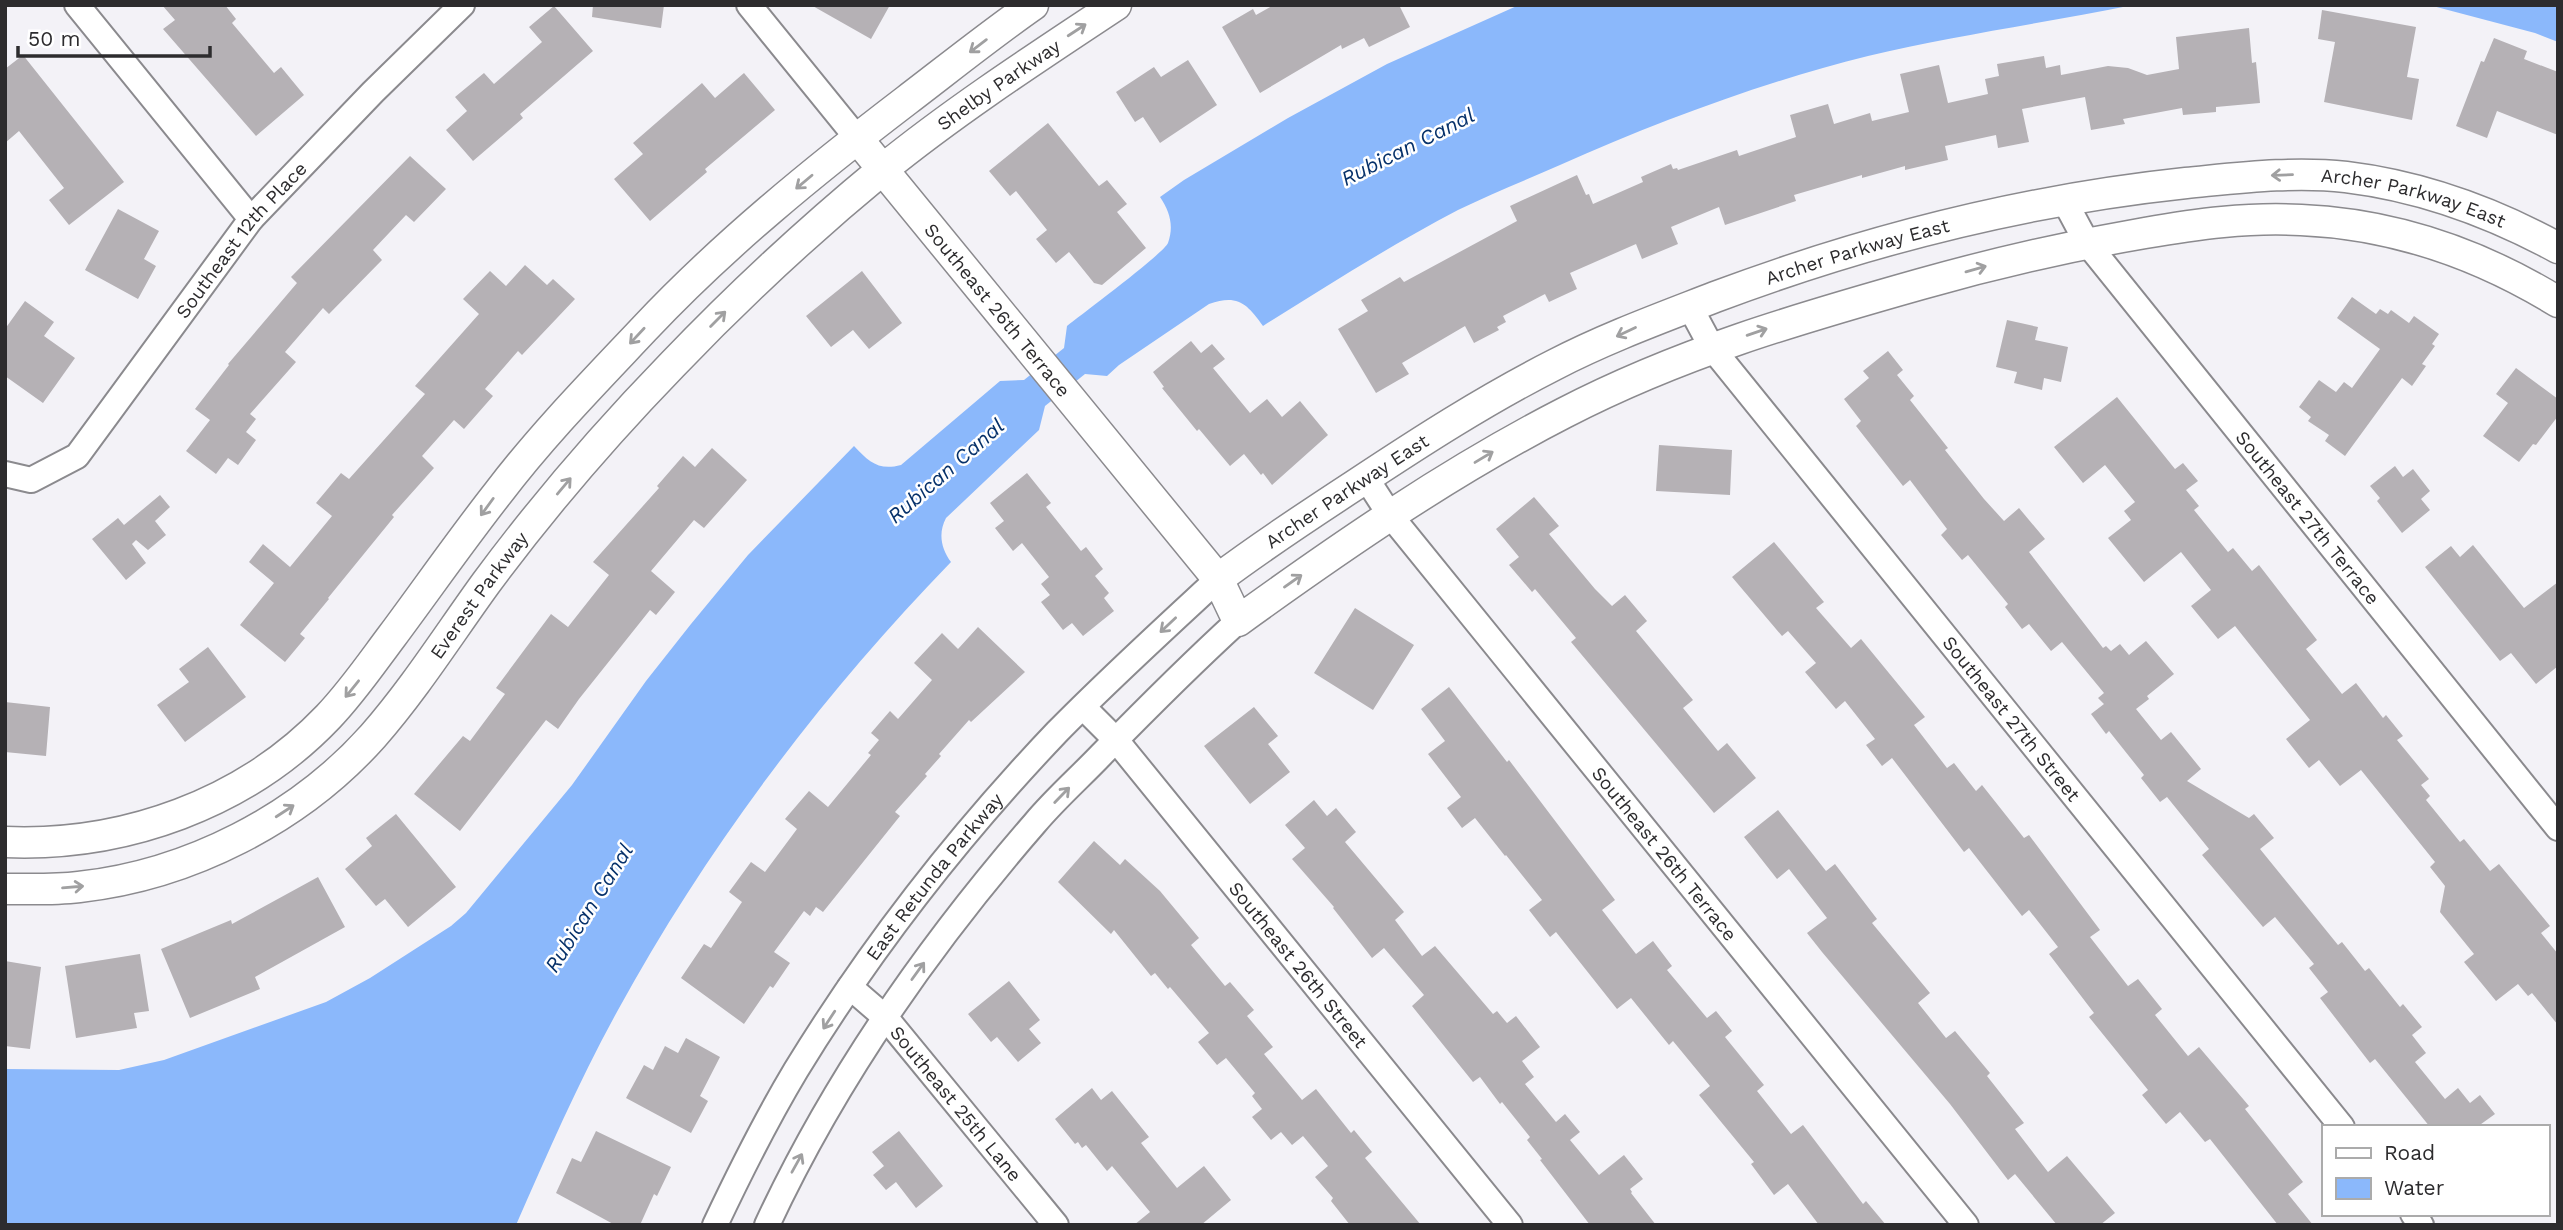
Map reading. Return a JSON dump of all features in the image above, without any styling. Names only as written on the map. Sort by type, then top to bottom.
[{"type":"street","points":[[77,5],[251,219]]},
{"type":"street","name":"Southeast 12th Place","points":[[5,474],[31,480],[77,456],[251,219],[373,92],[462,5]]},
{"type":"street","name":"Southeast 26th Terrace","points":[[749,5],[1218,579],[1238,621]]},
{"type":"street","points":[[5,842],[41,843],[108,835],[143,827],[210,802],[241,785],[300,743],[350,692],[534,448],[646,327],[729,245],[857,138],[1033,5]]},
{"type":"street","name":"Shelby Parkway","points":[[883,170],[1020,68],[1116,5]]},
{"type":"street","name":"Everest Parkway","points":[[5,888],[79,887],[116,881],[189,860],[257,828],[317,788],[345,765],[393,712],[533,523],[671,366],[769,268],[883,170]]},
{"type":"street","name":"Archer Parkway East","points":[[1218,579],[1259,548],[1455,421],[1557,363],[1646,323],[1774,275],[1874,243],[1932,228],[2133,188],[2244,177],[2302,175],[2345,177],[2449,200],[2490,215],[2558,248]]},
{"type":"street","name":"Southeast 27th Terrace","points":[[2064,200],[2087,243],[2558,828]]},
{"type":"street","name":"Archer Parkway East","points":[[1238,621],[1390,515],[1503,446],[1566,412],[1712,348],[1786,322],[1964,272],[2087,243],[2230,220],[2304,220],[2366,227],[2415,237],[2450,249],[2521,281],[2558,302]]},
{"type":"street","name":"Southeast 27th Street","points":[[1690,307],[1712,348],[2340,1125]]},
{"type":"street","name":"Southeast 26th Terrace","points":[[1366,478],[1390,515],[1966,1225]]},
{"type":"street","name":"East Retunda Parkway","points":[[715,1225],[748,1156],[796,1071],[888,934],[976,822],[1083,707],[1218,579]]},
{"type":"street","points":[[767,1225],[790,1176],[835,1096],[886,1018],[980,889],[1037,821],[1238,621]]},
{"type":"street","points":[[393,635],[428,663]]},
{"type":"street","name":"Southeast 26th Street","points":[[1083,707],[1116,740],[1510,1225]]},
{"type":"street","name":"Southeast 25th Lane","points":[[850,988],[886,1018],[1056,1225]]},
{"type":"water","name":"Rubican Canal","points":[[1519,5],[2133,5],[1868,56],[1712,104],[1597,149],[1458,210],[1263,326],[1241,303],[1219,301],[1209,304],[1107,376],[1085,374],[1045,406],[1039,430],[946,518],[942,541],[951,562],[903,613],[812,719],[728,832],[689,890],[604,1036],[516,1225],[5,1225],[5,1069],[119,1070],[164,1060],[326,1002],[370,978],[451,926],[466,913],[572,785],[646,681],[748,555],[854,446],[875,464],[886,467],[901,465],[1000,381],[1024,380],[1064,348],[1067,326],[1163,249],[1170,237],[1171,225],[1169,214],[1160,197],[1288,118],[1387,64]]},
{"type":"water","points":[[2429,5],[2558,5],[2558,42],[2535,33]]},
{"type":"building","points":[[162,5],[225,5],[236,19],[232,23],[274,73],[281,67],[304,95],[256,136],[163,29],[175,20]]},
{"type":"building","points":[[593,5],[664,5],[661,28],[592,17]]},
{"type":"building","points":[[811,5],[890,5],[871,39]]},
{"type":"building","points":[[1274,5],[1399,5],[1410,27],[1369,47],[1364,38],[1342,49],[1341,45],[1260,93],[1222,27],[1253,9],[1256,15]]},
{"type":"building","points":[[554,6],[593,51],[520,114],[523,118],[473,161],[446,130],[467,111],[455,97],[484,73],[494,84],[542,42],[529,27]]},
{"type":"building","points":[[2322,10],[2416,27],[2407,77],[2419,79],[2412,120],[2324,102],[2335,42],[2318,39]]},
{"type":"building","points":[[2249,28],[2252,63],[2256,62],[2260,103],[2216,107],[2216,112],[2183,115],[2182,108],[2123,119],[2125,124],[2091,130],[2085,97],[2022,109],[2029,142],[1998,148],[1996,135],[1945,146],[1948,160],[1905,170],[1905,166],[1862,178],[1862,175],[1794,195],[1796,201],[1725,225],[1719,207],[1671,227],[1678,244],[1642,259],[1636,244],[1570,273],[1577,289],[1549,302],[1545,294],[1503,316],[1506,322],[1497,327],[1499,330],[1474,343],[1465,326],[1402,363],[1409,374],[1376,393],[1338,329],[1368,311],[1361,300],[1400,277],[1404,282],[1517,221],[1510,206],[1577,175],[1593,204],[1643,182],[1641,177],[1671,164],[1673,169],[1678,170],[1737,150],[1739,156],[1796,137],[1790,115],[1828,104],[1834,124],[1870,113],[1872,121],[1909,112],[1900,74],[1939,65],[1948,103],[1988,94],[1985,79],[1999,76],[1997,64],[2044,56],[2046,68],[2060,65],[2061,75],[2108,66],[2128,68],[2147,75],[2179,69],[2176,37]]},
{"type":"building","points":[[2494,38],[2527,51],[2524,59],[2558,72],[2558,135],[2497,111],[2487,138],[2456,126],[2481,61],[2484,62]]},
{"type":"building","points":[[23,55],[124,182],[69,225],[49,200],[64,188],[19,131],[5,143],[5,69]]},
{"type":"building","points":[[1188,60],[1217,105],[1160,143],[1143,117],[1135,122],[1116,92],[1154,67],[1161,77]]},
{"type":"building","points":[[744,73],[775,110],[705,169],[707,172],[650,221],[614,179],[643,154],[633,143],[702,83],[715,98]]},
{"type":"building","points":[[1048,123],[1099,186],[1107,180],[1127,204],[1117,212],[1146,248],[1102,285],[1094,283],[1069,252],[1056,263],[1036,239],[1047,230],[1016,191],[1010,196],[989,171]]},
{"type":"building","points":[[410,156],[446,189],[414,222],[406,215],[373,250],[382,260],[329,314],[323,308],[285,352],[296,362],[250,414],[256,419],[246,432],[256,440],[238,465],[228,458],[216,474],[186,451],[210,420],[195,409],[228,364],[297,283],[291,277]]},
{"type":"building","points":[[118,209],[159,231],[144,259],[156,266],[138,299],[85,270]]},
{"type":"building","points":[[525,265],[547,285],[553,279],[575,299],[522,355],[518,351],[485,389],[493,396],[464,429],[454,420],[422,456],[434,468],[392,515],[394,517],[300,634],[305,638],[285,662],[240,625],[274,583],[249,562],[263,544],[290,567],[332,516],[316,503],[341,473],[349,479],[425,394],[415,386],[479,314],[463,299],[490,271],[506,286]]},
{"type":"building","points":[[862,271],[902,323],[869,349],[853,330],[831,347],[806,316]]},
{"type":"building","points":[[2352,297],[2376,314],[2380,309],[2388,314],[2391,310],[2409,323],[2414,316],[2439,334],[2432,344],[2435,346],[2422,364],[2426,366],[2412,386],[2402,378],[2345,456],[2325,441],[2329,435],[2308,421],[2311,417],[2299,407],[2319,380],[2336,392],[2344,382],[2352,388],[2380,349],[2337,318]]},
{"type":"building","points":[[25,301],[54,322],[44,336],[75,358],[43,403],[5,376],[5,329]]},
{"type":"building","points":[[2007,320],[2038,327],[2035,340],[2068,347],[2061,382],[2044,378],[2042,390],[2014,383],[2017,372],[1996,367]]},
{"type":"building","points":[[1191,341],[1201,353],[1212,344],[1225,359],[1213,368],[1250,413],[1267,399],[1282,417],[1300,401],[1328,435],[1272,485],[1244,454],[1230,466],[1199,429],[1197,431],[1162,388],[1164,387],[1153,372]]},
{"type":"building","points":[[1888,351],[1903,370],[1897,375],[1914,396],[1910,400],[1984,499],[2004,521],[2019,508],[2045,539],[2029,552],[2103,648],[2106,646],[2111,651],[2120,644],[2129,655],[2146,641],[2174,674],[2147,696],[2149,699],[2136,709],[2161,740],[2171,732],[2201,769],[2187,781],[2249,818],[2254,814],[2274,838],[2260,849],[2338,945],[2342,942],[2365,971],[2369,968],[2400,1007],[2403,1004],[2422,1027],[2412,1035],[2426,1053],[2415,1062],[2445,1099],[2458,1088],[2470,1103],[2480,1095],[2495,1114],[2480,1125],[2428,1125],[2375,1059],[2370,1063],[2320,998],[2328,992],[2309,968],[2314,964],[2275,917],[2263,927],[2202,855],[2209,849],[2167,797],[2160,802],[2141,778],[2144,775],[2109,731],[2106,734],[2091,714],[2104,704],[2098,698],[2104,693],[2062,642],[2051,651],[2029,624],[2022,629],[2005,607],[2008,604],[1968,555],[1962,560],[1941,535],[1947,529],[1910,480],[1903,486],[1856,426],[1861,421],[1844,399],[1869,378],[1863,371]]},
{"type":"building","points":[[2516,368],[2558,399],[2558,416],[2519,462],[2483,436],[2508,403],[2496,394]]},
{"type":"building","points":[[2117,397],[2175,469],[2183,463],[2198,481],[2186,490],[2199,506],[2194,510],[2228,552],[2233,548],[2252,571],[2259,565],[2317,640],[2306,649],[2342,694],[2356,683],[2383,718],[2386,715],[2403,736],[2397,740],[2429,779],[2421,785],[2430,796],[2426,800],[2460,842],[2464,839],[2490,871],[2499,864],[2550,926],[2541,933],[2558,954],[2558,1025],[2532,993],[2528,996],[2518,984],[2496,1001],[2464,962],[2474,954],[2440,912],[2445,886],[2430,867],[2435,862],[2361,770],[2340,786],[2319,760],[2309,768],[2286,739],[2310,720],[2235,626],[2218,639],[2191,606],[2211,590],[2181,552],[2144,582],[2108,538],[2131,520],[2124,511],[2135,502],[2105,465],[2083,483],[2054,447]]},
{"type":"building","points":[[1659,445],[1732,450],[1730,495],[1656,491]]},
{"type":"building","points":[[712,448],[747,480],[704,528],[694,520],[651,571],[675,592],[656,615],[650,610],[558,729],[546,720],[460,831],[414,794],[463,736],[470,741],[505,694],[496,688],[551,614],[568,627],[609,575],[593,562],[659,488],[657,486],[683,456],[695,467]]},
{"type":"building","points":[[2395,466],[2403,477],[2413,469],[2430,491],[2421,499],[2430,510],[2402,533],[2377,501],[2380,498],[2370,486]]},
{"type":"building","points":[[1027,473],[1051,503],[1046,507],[1081,551],[1086,547],[1103,569],[1095,576],[1109,593],[1104,598],[1114,611],[1083,636],[1072,623],[1063,630],[1041,602],[1050,595],[1041,584],[1049,577],[1022,543],[1013,551],[995,528],[1004,521],[990,503]]},
{"type":"building","points":[[160,495],[170,507],[155,521],[166,535],[148,550],[136,540],[132,544],[146,563],[126,580],[92,539],[118,518],[124,525]]},
{"type":"building","points":[[1534,497],[1559,526],[1549,534],[1595,589],[1612,606],[1625,595],[1647,621],[1636,631],[1693,700],[1683,708],[1718,751],[1727,743],[1756,778],[1714,813],[1571,642],[1576,638],[1535,589],[1532,592],[1509,565],[1519,557],[1496,529]]},
{"type":"building","points":[[1774,542],[1824,602],[1816,608],[1851,648],[1861,639],[1925,717],[1914,725],[1947,768],[1954,763],[1976,791],[1982,785],[2024,838],[2029,835],[2100,930],[2090,937],[2128,986],[2138,979],[2162,1009],[2155,1015],[2188,1056],[2199,1047],[2249,1106],[2245,1109],[2303,1182],[2288,1194],[2313,1225],[2278,1225],[2210,1139],[2205,1142],[2180,1112],[2166,1124],[2142,1095],[2148,1090],[2089,1017],[2094,1013],[2049,954],[2058,947],[2029,910],[2022,916],[1969,848],[1964,852],[1892,758],[1882,766],[1866,745],[1875,739],[1845,701],[1836,709],[1805,672],[1816,663],[1788,631],[1782,636],[1732,577]]},
{"type":"building","points":[[2473,545],[2524,608],[2558,582],[2558,666],[2536,684],[2511,653],[2500,661],[2425,567],[2451,546],[2460,557]]},
{"type":"building","points":[[1355,608],[1414,645],[1373,710],[1314,673]]},
{"type":"building","points":[[978,627],[1025,672],[971,722],[969,720],[939,754],[941,756],[925,774],[927,776],[895,812],[900,816],[823,912],[816,907],[810,916],[804,911],[774,952],[790,963],[773,988],[770,986],[744,1024],[681,978],[704,944],[711,948],[742,902],[729,892],[751,862],[765,872],[797,829],[785,819],[809,791],[828,807],[871,755],[868,753],[879,740],[871,733],[890,711],[898,719],[932,680],[914,663],[942,633],[958,649]]},
{"type":"building","points":[[208,647],[246,697],[185,742],[157,705],[189,682],[179,669]]},
{"type":"building","points":[[1449,687],[1507,762],[1509,760],[1615,900],[1602,910],[1636,954],[1653,941],[1672,966],[1667,970],[1707,1018],[1716,1011],[1732,1031],[1725,1037],[1764,1085],[1757,1091],[1791,1134],[1803,1125],[1863,1204],[1866,1201],[1886,1225],[1819,1225],[1788,1184],[1774,1195],[1751,1164],[1754,1162],[1699,1095],[1710,1086],[1673,1041],[1669,1045],[1631,998],[1617,1009],[1556,932],[1550,937],[1529,910],[1542,900],[1475,818],[1462,828],[1447,808],[1461,797],[1428,754],[1445,741],[1421,709]]},
{"type":"building","points":[[5,702],[50,707],[46,756],[5,752]]},
{"type":"building","points":[[1254,707],[1278,736],[1268,744],[1290,772],[1250,804],[1204,746]]},
{"type":"building","points":[[1314,800],[1327,816],[1336,808],[1356,832],[1345,842],[1404,912],[1395,920],[1422,956],[1435,946],[1493,1014],[1497,1011],[1507,1023],[1516,1016],[1540,1047],[1522,1061],[1534,1077],[1525,1084],[1556,1122],[1565,1114],[1580,1132],[1570,1140],[1599,1175],[1624,1155],[1643,1179],[1630,1189],[1631,1193],[1656,1225],[1590,1225],[1540,1160],[1542,1159],[1527,1140],[1530,1137],[1502,1102],[1500,1104],[1480,1077],[1473,1082],[1412,1006],[1424,995],[1384,948],[1372,958],[1334,907],[1292,859],[1305,848],[1285,825]]},
{"type":"building","points":[[1778,810],[1826,871],[1835,864],[1877,919],[1872,923],[1930,993],[1918,1003],[1946,1038],[1955,1031],[1990,1073],[1987,1076],[2024,1123],[2015,1129],[2048,1172],[2067,1156],[2115,1213],[2100,1225],[2057,1225],[2015,1174],[2008,1180],[1950,1104],[1807,933],[1827,918],[1789,869],[1777,879],[1744,837]]},
{"type":"building","points":[[396,814],[456,887],[408,927],[385,899],[376,906],[345,869],[372,846],[366,838]]},
{"type":"building","points":[[1094,841],[1120,865],[1125,859],[1160,891],[1199,938],[1191,945],[1225,986],[1230,982],[1254,1010],[1247,1016],[1273,1047],[1264,1054],[1302,1100],[1316,1089],[1351,1133],[1354,1130],[1372,1152],[1365,1158],[1421,1225],[1350,1225],[1331,1201],[1333,1198],[1315,1177],[1328,1166],[1303,1136],[1292,1145],[1281,1132],[1271,1140],[1252,1117],[1262,1109],[1252,1096],[1255,1093],[1226,1058],[1217,1065],[1198,1042],[1209,1033],[1170,987],[1168,989],[1155,973],[1151,976],[1114,930],[1111,934],[1058,882]]},
{"type":"building","points":[[318,877],[345,927],[255,977],[260,989],[190,1018],[161,949],[231,920],[232,924]]},
{"type":"building","points":[[140,954],[149,1011],[134,1013],[137,1028],[76,1038],[65,966]]},
{"type":"building","points":[[5,961],[41,967],[30,1049],[5,1046]]},
{"type":"building","points":[[1009,981],[1040,1020],[1029,1029],[1041,1043],[1018,1062],[997,1037],[991,1042],[968,1014]]},
{"type":"building","points":[[686,1038],[720,1057],[700,1096],[708,1101],[691,1133],[626,1098],[644,1065],[653,1070],[665,1046],[678,1053]]},
{"type":"building","points":[[1092,1088],[1101,1100],[1112,1091],[1149,1137],[1141,1143],[1177,1188],[1204,1166],[1231,1200],[1201,1225],[1134,1225],[1150,1212],[1112,1166],[1107,1171],[1086,1145],[1082,1148],[1078,1142],[1075,1144],[1055,1119]]},
{"type":"building","points":[[596,1131],[671,1167],[657,1196],[654,1194],[640,1225],[615,1225],[556,1193],[572,1158],[581,1162]]},
{"type":"building","points":[[899,1131],[943,1186],[916,1208],[896,1182],[886,1190],[873,1175],[884,1166],[872,1152]]}]
